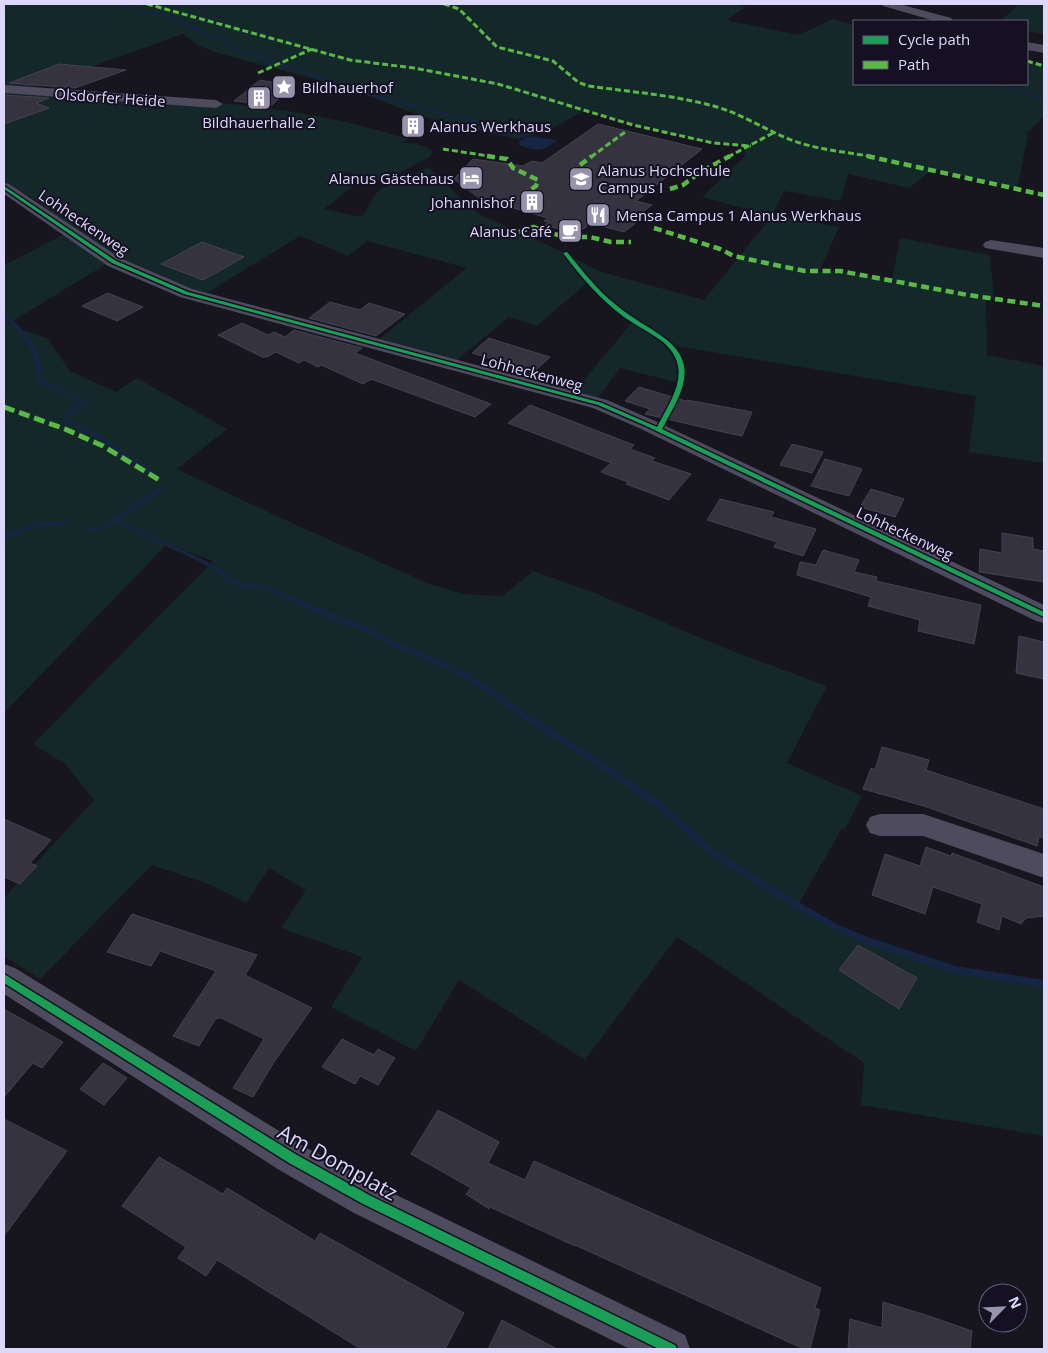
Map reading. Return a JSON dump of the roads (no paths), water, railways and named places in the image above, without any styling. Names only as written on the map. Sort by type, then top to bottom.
[{"type":"street","points":[[887,4],[943,20]]},
{"type":"street","points":[[1028,46],[1044,49]]},
{"type":"street","name":"Olsdorfer Heide","points":[[4,89],[216,104]]},
{"type":"street","name":"Lohheckenweg","points":[[4,187],[114,262],[181,291],[308,327],[576,397],[609,408],[1044,615]]},
{"type":"street","points":[[991,245],[1044,253]]},
{"type":"street","points":[[880,825],[923,824],[1044,866]]},
{"type":"street","name":"Am Domplatz","points":[[4,978],[293,1160],[367,1200],[671,1349]]},
{"type":"water","points":[[531,136],[558,140],[539,150],[519,145],[519,141]]},
{"type":"waterway","points":[[117,4],[167,17],[221,39],[239,50],[371,95],[484,124],[526,137]]},
{"type":"waterway","points":[[1002,85],[1044,99]]},
{"type":"waterway","points":[[4,315],[25,336],[35,352],[38,361],[39,381],[87,403],[63,417],[102,439],[153,474]]},
{"type":"waterway","points":[[84,527],[94,531],[129,511],[161,488]]},
{"type":"waterway","points":[[115,520],[198,559],[221,572],[227,579],[244,586],[263,586],[321,612],[368,630],[387,641],[449,667],[474,680],[517,711],[588,756],[658,804],[712,852],[771,890],[834,926],[863,939],[956,970],[1044,984]]},
{"type":"waterway","points":[[4,537],[39,524],[68,523]]},
{"type":"place","name":"Bildhauerhof","points":[[284,87]]},
{"type":"place","name":"Bildhauerhalle 2","points":[[259,98]]},
{"type":"place","name":"Alanus Werkhaus","points":[[413,126]]},
{"type":"place","name":"Alanus Gästehaus","points":[[471,178]]},
{"type":"place","name":"Alanus Hochschule Campus I","points":[[581,179]]},
{"type":"place","name":"Johannishof","points":[[532,202]]},
{"type":"place","name":"Mensa Campus 1 Alanus Werkhaus","points":[[598,215]]},
{"type":"place","name":"Alanus Café","points":[[570,231]]}]
